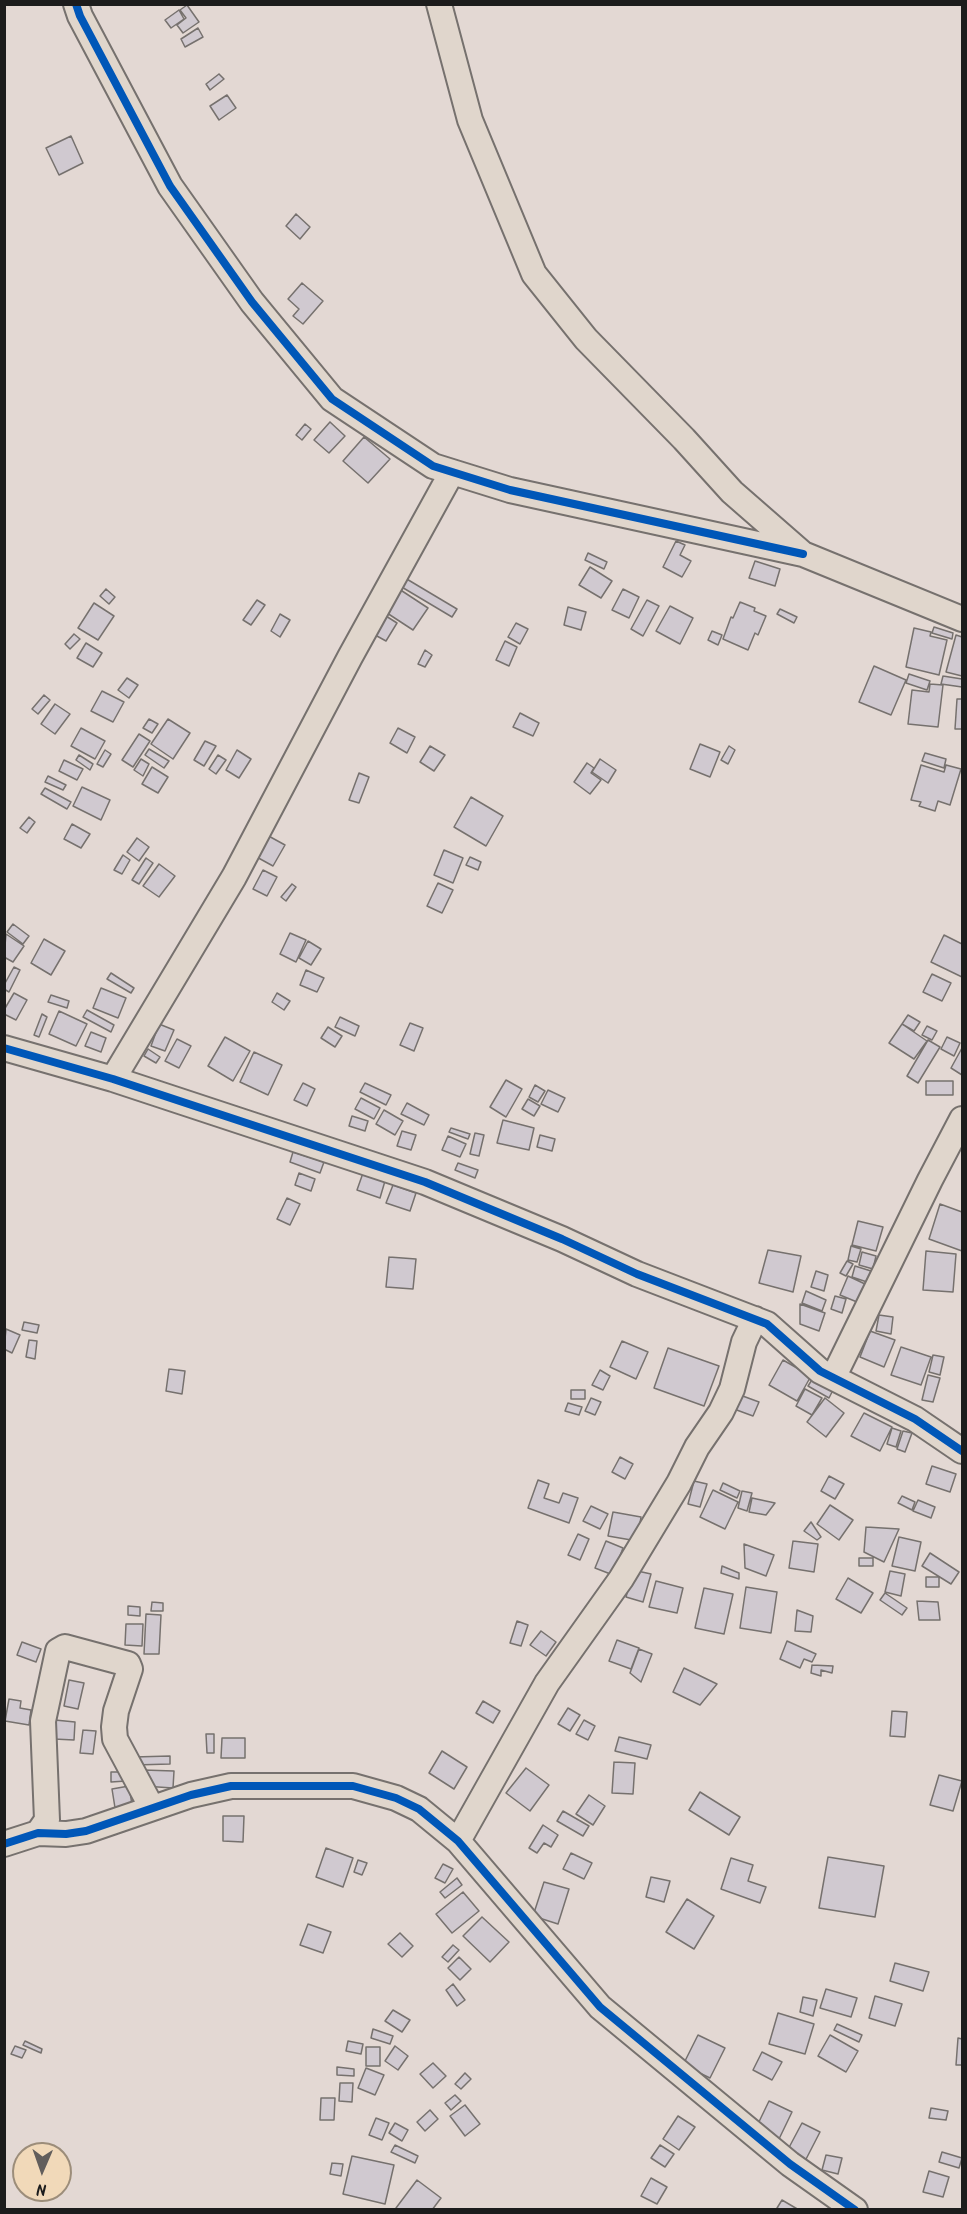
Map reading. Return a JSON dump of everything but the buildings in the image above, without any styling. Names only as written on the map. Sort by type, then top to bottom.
[{"type":"street","points":[[76,4],[80,16],[170,186],[252,302],[332,399],[433,466],[510,490],[803,554],[963,619]]},
{"type":"street","points":[[438,4],[470,120],[534,274],[586,339],[684,439],[732,492],[803,554]]},
{"type":"street","points":[[112,1079],[234,877],[350,657],[452,472]]},
{"type":"street","points":[[4,1048],[112,1079],[424,1182],[562,1239],[637,1274],[767,1324],[819,1371],[834,1376],[915,1419],[963,1451]]},
{"type":"street","points":[[834,1376],[930,1180],[963,1119]]},
{"type":"street","points":[[458,1840],[548,1683],[621,1580],[679,1484],[697,1448],[722,1412],[732,1389],[744,1342],[755,1319]]},
{"type":"street","points":[[38,1833],[47,1820],[43,1720],[58,1651],[61,1648],[128,1664],[130,1669],[116,1711],[115,1739],[152,1808]]},
{"type":"street","points":[[4,1845],[38,1833],[66,1834],[86,1831],[191,1795],[231,1786],[353,1786],[396,1798],[418,1809],[458,1840],[600,2007],[790,2164],[855,2210]]},
{"type":"cycle path","points":[[76,4],[80,16],[170,186],[252,302],[332,399],[433,466],[510,490],[803,554]]},
{"type":"cycle path","points":[[4,1048],[113,1079],[425,1182],[562,1239],[637,1274],[767,1324],[820,1371],[915,1419],[962,1451]]},
{"type":"cycle path","points":[[4,1844],[38,1833],[66,1834],[86,1831],[191,1795],[231,1786],[353,1786],[396,1798],[419,1809],[458,1841],[600,2007],[790,2164],[855,2210]]}]
